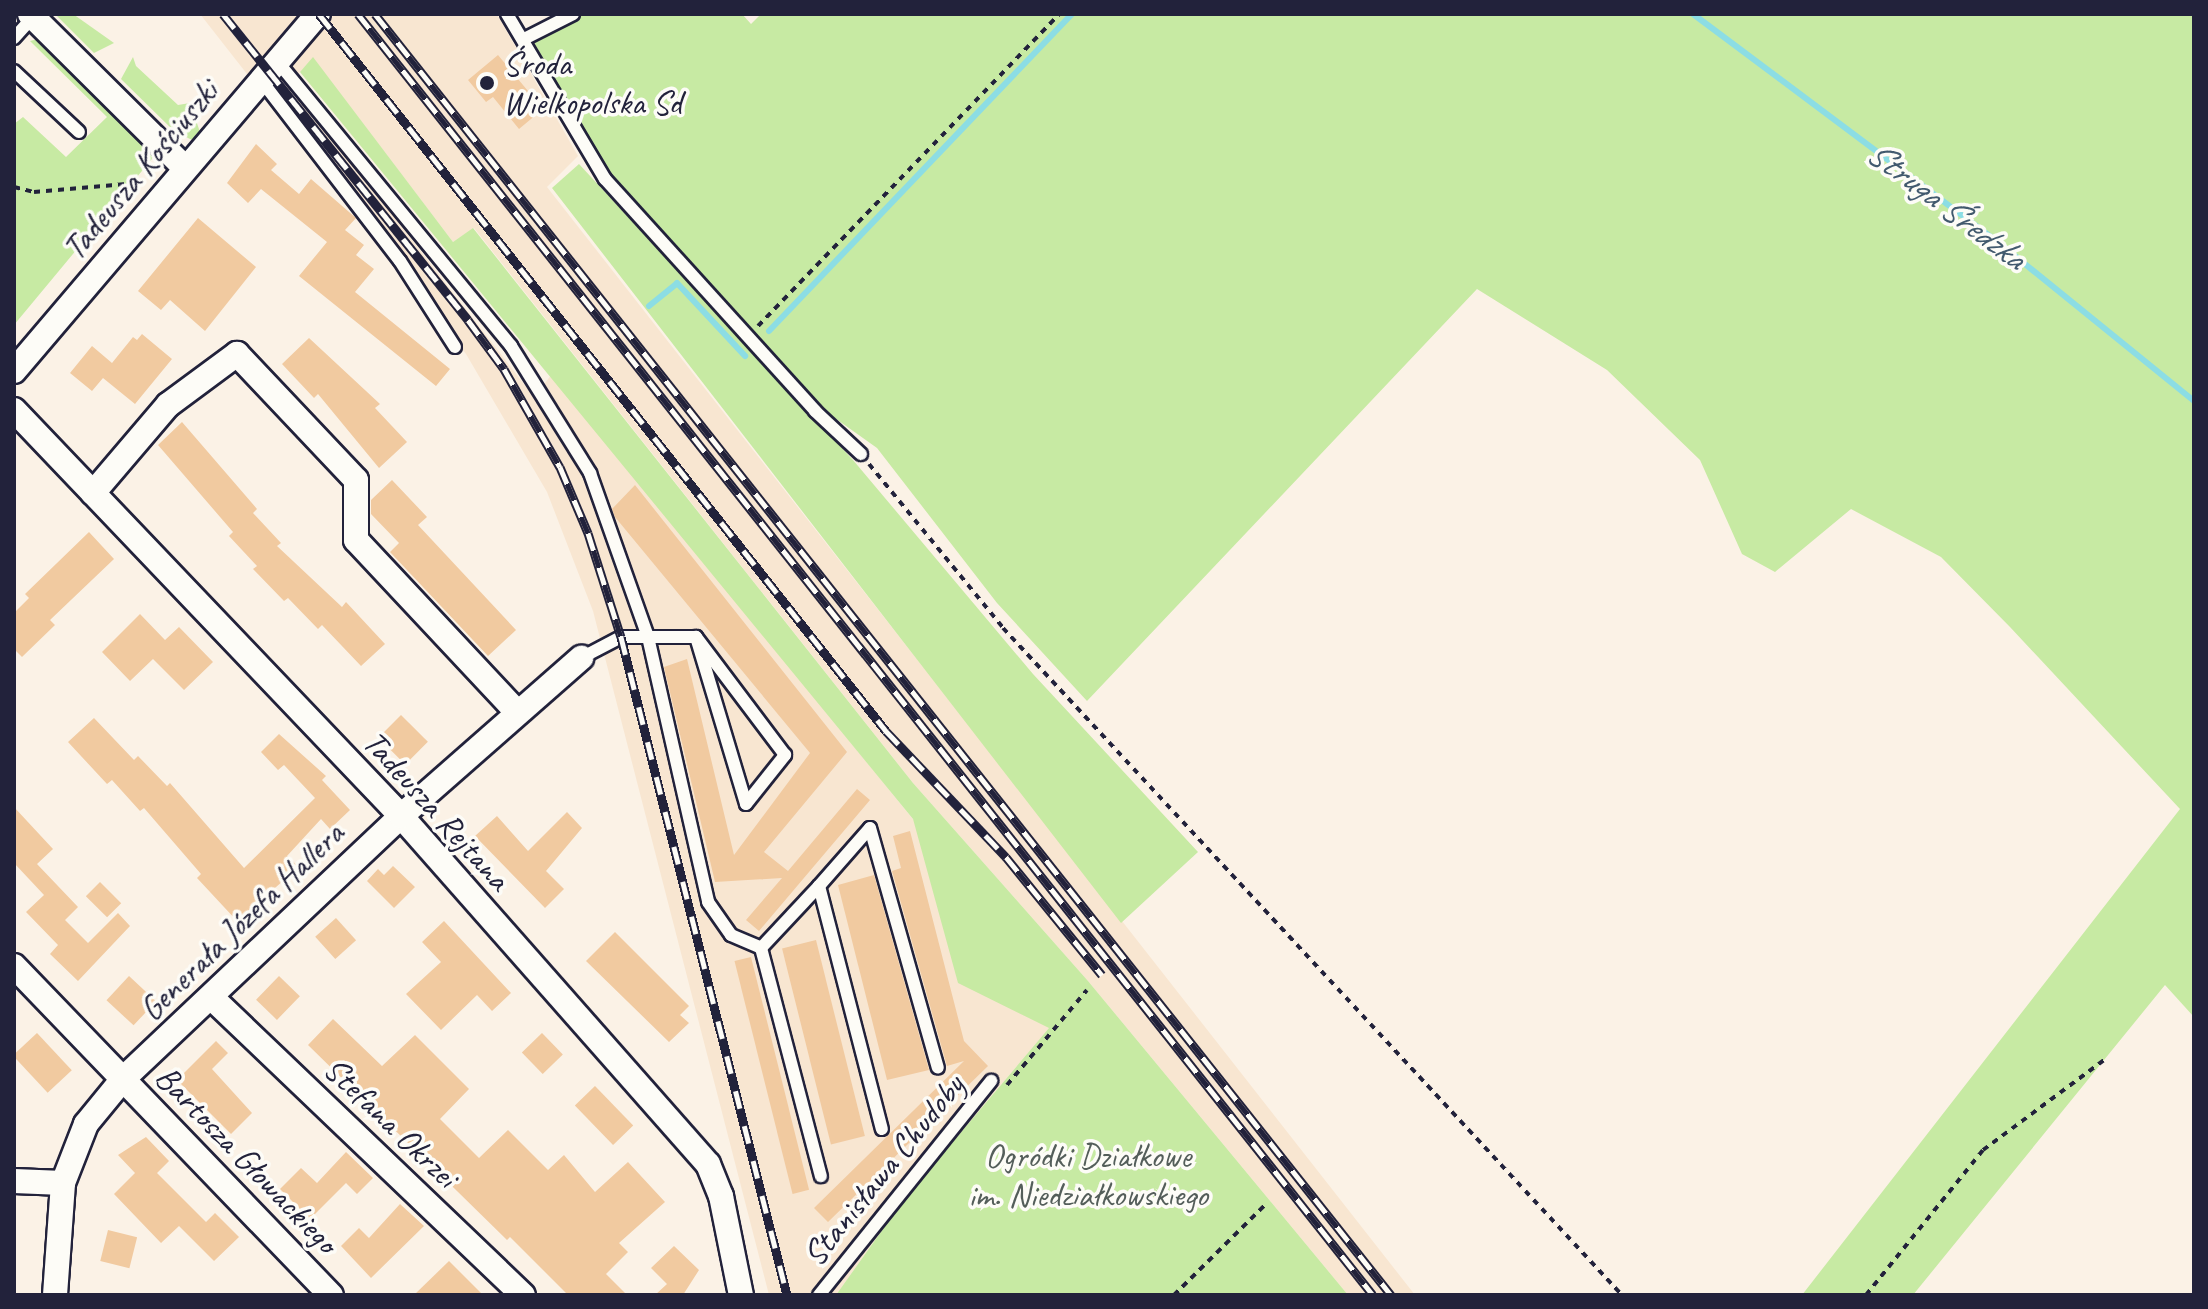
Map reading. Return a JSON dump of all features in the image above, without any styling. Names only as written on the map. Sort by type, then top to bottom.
[{"type":"street","name":"Tadeusza Kościuszki","points":[[14,371],[318,14]]},
{"type":"street","points":[[32,16],[185,168]]},
{"type":"street","points":[[93,493],[168,405],[237,354],[356,480],[356,540],[517,712]]},
{"type":"street","name":"Tadeusza Rejtana","points":[[14,410],[401,816],[708,1164],[721,1196],[741,1295]]},
{"type":"street","name":"Generała Józefa Hallera","points":[[55,1295],[63,1183],[86,1124],[123,1079],[401,816],[581,658]]},
{"type":"street","name":"Bartosza Głowackiego","points":[[14,966],[331,1295]]},
{"type":"street","name":"Stefana Okrzei","points":[[212,998],[523,1295]]},
{"type":"street","points":[[14,1181],[63,1183]]},
{"type":"lane","points":[[507,14],[605,179],[750,334],[815,411],[861,454]]},
{"type":"lane","points":[[524,39],[573,14]]},
{"type":"lane","points":[[14,38],[32,16]]},
{"type":"lane","points":[[14,71],[79,132]]},
{"type":"lane","points":[[269,71],[400,261],[455,347]]},
{"type":"lane","points":[[269,71],[511,346],[567,429],[590,473],[648,637],[708,902],[731,935],[761,948]]},
{"type":"lane","points":[[581,658],[621,637],[696,637]]},
{"type":"lane","points":[[696,637],[785,755],[746,804],[701,652],[696,637]]},
{"type":"lane","points":[[761,948],[870,828],[938,1068]]},
{"type":"lane","points":[[819,886],[882,1129]]},
{"type":"lane","points":[[761,948],[821,1176]]},
{"type":"lane","name":"Stanisława Chudoby","points":[[819,1295],[991,1081]]},
{"type":"path","points":[[750,334],[1059,14]]},
{"type":"path","points":[[14,187],[34,192],[138,183]]},
{"type":"path","points":[[861,454],[1003,628],[1622,1295]]},
{"type":"path","points":[[1866,1295],[1983,1150],[2104,1060]]},
{"type":"path","points":[[1174,1295],[1264,1206]]},
{"type":"shaded area","points":[[200,14],[498,16],[578,156],[547,187],[1415,1295],[1348,1295],[1088,981],[913,783],[474,228],[453,242],[313,58],[290,83],[534,397],[552,374],[1066,1008],[903,1201],[836,1295],[769,1295],[593,611],[547,492],[466,354]]},
{"type":"green space","points":[[55,14],[73,14],[114,43],[94,53]]},
{"type":"green space","points":[[581,14],[742,14],[751,24],[761,14],[2194,14],[2194,1017],[2165,985],[1913,1295],[1802,1295],[2180,809],[2010,627],[1941,557],[1851,509],[1775,572],[1742,554],[1700,460],[1607,370],[1477,289],[1087,701],[997,603],[877,448],[818,406],[610,175],[533,41]]},
{"type":"green space","points":[[38,39],[156,154],[14,325],[14,124],[23,117],[66,157],[107,117],[30,41]]},
{"type":"green space","points":[[133,57],[136,66],[178,105],[190,103],[201,135],[195,141],[176,133],[121,79]]},
{"type":"green space","name":"Ogródki Działkowe im. Niedziałkowskiego","points":[[313,57],[453,242],[473,228],[913,783],[1088,981],[1348,1295],[836,1295],[903,1201],[1049,1028],[958,983],[913,819],[300,72]]},
{"type":"green space","points":[[579,164],[853,460],[1033,674],[1198,852],[1121,923],[552,188]]},
{"type":"building","points":[[498,55],[543,109],[519,129],[493,97],[486,102],[468,80]]},
{"type":"building","points":[[256,144],[277,164],[271,170],[299,194],[311,179],[356,218],[345,230],[364,245],[356,255],[374,269],[355,292],[450,369],[436,386],[299,276],[327,242],[261,189],[248,203],[227,183]]},
{"type":"building","points":[[198,218],[256,267],[205,331],[170,300],[161,310],[138,291]]},
{"type":"building","points":[[142,334],[172,359],[135,404],[103,378],[92,391],[70,373],[92,346],[112,363],[133,337],[137,340]]},
{"type":"building","points":[[309,338],[380,404],[375,408],[407,442],[379,468],[318,394],[314,398],[282,364]]},
{"type":"building","points":[[182,422],[257,509],[253,513],[281,543],[277,546],[342,607],[346,602],[385,644],[361,666],[322,625],[318,629],[288,598],[284,601],[253,569],[257,566],[229,536],[233,532],[158,445]]},
{"type":"building","points":[[392,480],[427,517],[418,525],[516,630],[488,656],[390,552],[399,543],[371,514],[371,500]]},
{"type":"building","points":[[635,485],[847,752],[764,852],[788,871],[857,789],[870,800],[759,931],[746,920],[782,878],[715,882],[664,667],[687,659],[734,855],[810,753],[615,517],[612,509]]},
{"type":"building","points":[[89,532],[114,559],[50,620],[55,625],[22,657],[14,649],[14,613],[29,598],[25,594]]},
{"type":"building","points":[[140,614],[165,640],[179,627],[213,662],[184,690],[153,659],[130,681],[102,652]]},
{"type":"building","points":[[401,715],[428,742],[405,764],[378,738]]},
{"type":"building","points":[[94,718],[134,760],[138,756],[167,786],[170,783],[244,868],[315,798],[284,765],[278,770],[261,752],[279,734],[326,776],[322,780],[350,810],[330,829],[321,819],[287,856],[299,867],[237,921],[197,878],[201,874],[144,808],[140,811],[112,780],[107,784],[68,742]]},
{"type":"building","points":[[14,807],[53,849],[37,864],[78,907],[65,920],[88,943],[118,913],[130,926],[78,981],[50,954],[58,945],[26,912],[44,895],[14,863]]},
{"type":"building","points":[[567,812],[582,828],[546,871],[564,889],[545,908],[475,836],[497,816],[528,851]]},
{"type":"building","points":[[910,831],[964,1041],[988,1066],[828,1222],[814,1208],[964,1061],[947,1066],[892,871],[901,868],[893,836]]},
{"type":"building","points":[[393,866],[415,887],[394,908],[367,881],[378,869],[384,875]]},
{"type":"building","points":[[874,875],[929,1070],[887,1080],[838,885]]},
{"type":"building","points":[[100,882],[121,903],[107,917],[86,896]]},
{"type":"building","points":[[336,918],[356,940],[335,959],[315,937]]},
{"type":"building","points":[[444,921],[511,993],[492,1011],[477,995],[441,1030],[406,994],[441,962],[422,942]]},
{"type":"building","points":[[615,932],[689,1006],[680,1015],[689,1023],[669,1042],[586,961]]},
{"type":"building","points":[[816,940],[865,1136],[831,1144],[782,948]]},
{"type":"building","points":[[751,957],[809,1190],[793,1194],[735,961]]},
{"type":"building","points":[[129,976],[156,1001],[134,1025],[106,1000]]},
{"type":"building","points":[[279,976],[300,996],[277,1020],[256,1000]]},
{"type":"building","points":[[333,1019],[382,1066],[415,1035],[469,1089],[440,1119],[479,1158],[508,1130],[548,1170],[564,1155],[595,1192],[628,1162],[665,1202],[619,1243],[628,1252],[606,1274],[627,1295],[568,1295],[510,1237],[507,1240],[308,1045]]},
{"type":"building","points":[[37,1033],[72,1070],[48,1093],[14,1057]]},
{"type":"building","points":[[542,1033],[563,1055],[543,1074],[522,1052]]},
{"type":"building","points":[[216,1041],[228,1053],[212,1069],[252,1113],[231,1134],[177,1080]]},
{"type":"building","points":[[595,1086],[633,1126],[613,1145],[575,1105]]},
{"type":"building","points":[[146,1137],[169,1161],[157,1173],[206,1222],[215,1213],[239,1237],[214,1261],[179,1226],[161,1243],[114,1194],[135,1173],[118,1155]]},
{"type":"building","points":[[346,1152],[373,1178],[357,1194],[346,1183],[310,1219],[280,1189],[301,1168],[317,1183]]},
{"type":"building","points":[[400,1204],[424,1226],[371,1278],[341,1246],[359,1228],[369,1238]]},
{"type":"building","points":[[108,1230],[137,1237],[129,1268],[100,1261]]},
{"type":"building","points":[[674,1246],[699,1270],[683,1295],[655,1295],[667,1284],[651,1268]]},
{"type":"building","points":[[449,1261],[483,1295],[414,1295]]},
{"type":"waterway","points":[[769,331],[1072,14]]},
{"type":"waterway","name":"Struga Średzka","points":[[1693,14],[1999,243],[2194,401]]},
{"type":"waterway","points":[[649,306],[677,283],[745,356]]},
{"type":"railway","points":[[223,14],[468,320],[504,369],[560,467],[588,533],[621,637],[787,1295]]},
{"type":"railway","points":[[319,14],[886,731],[1006,857],[1102,975]]},
{"type":"railway","points":[[358,14],[1373,1295]]},
{"type":"railway","points":[[375,14],[1391,1295]]},
{"type":"place","name":"Środa Wielkopolska Sd","points":[[487,83]]}]
